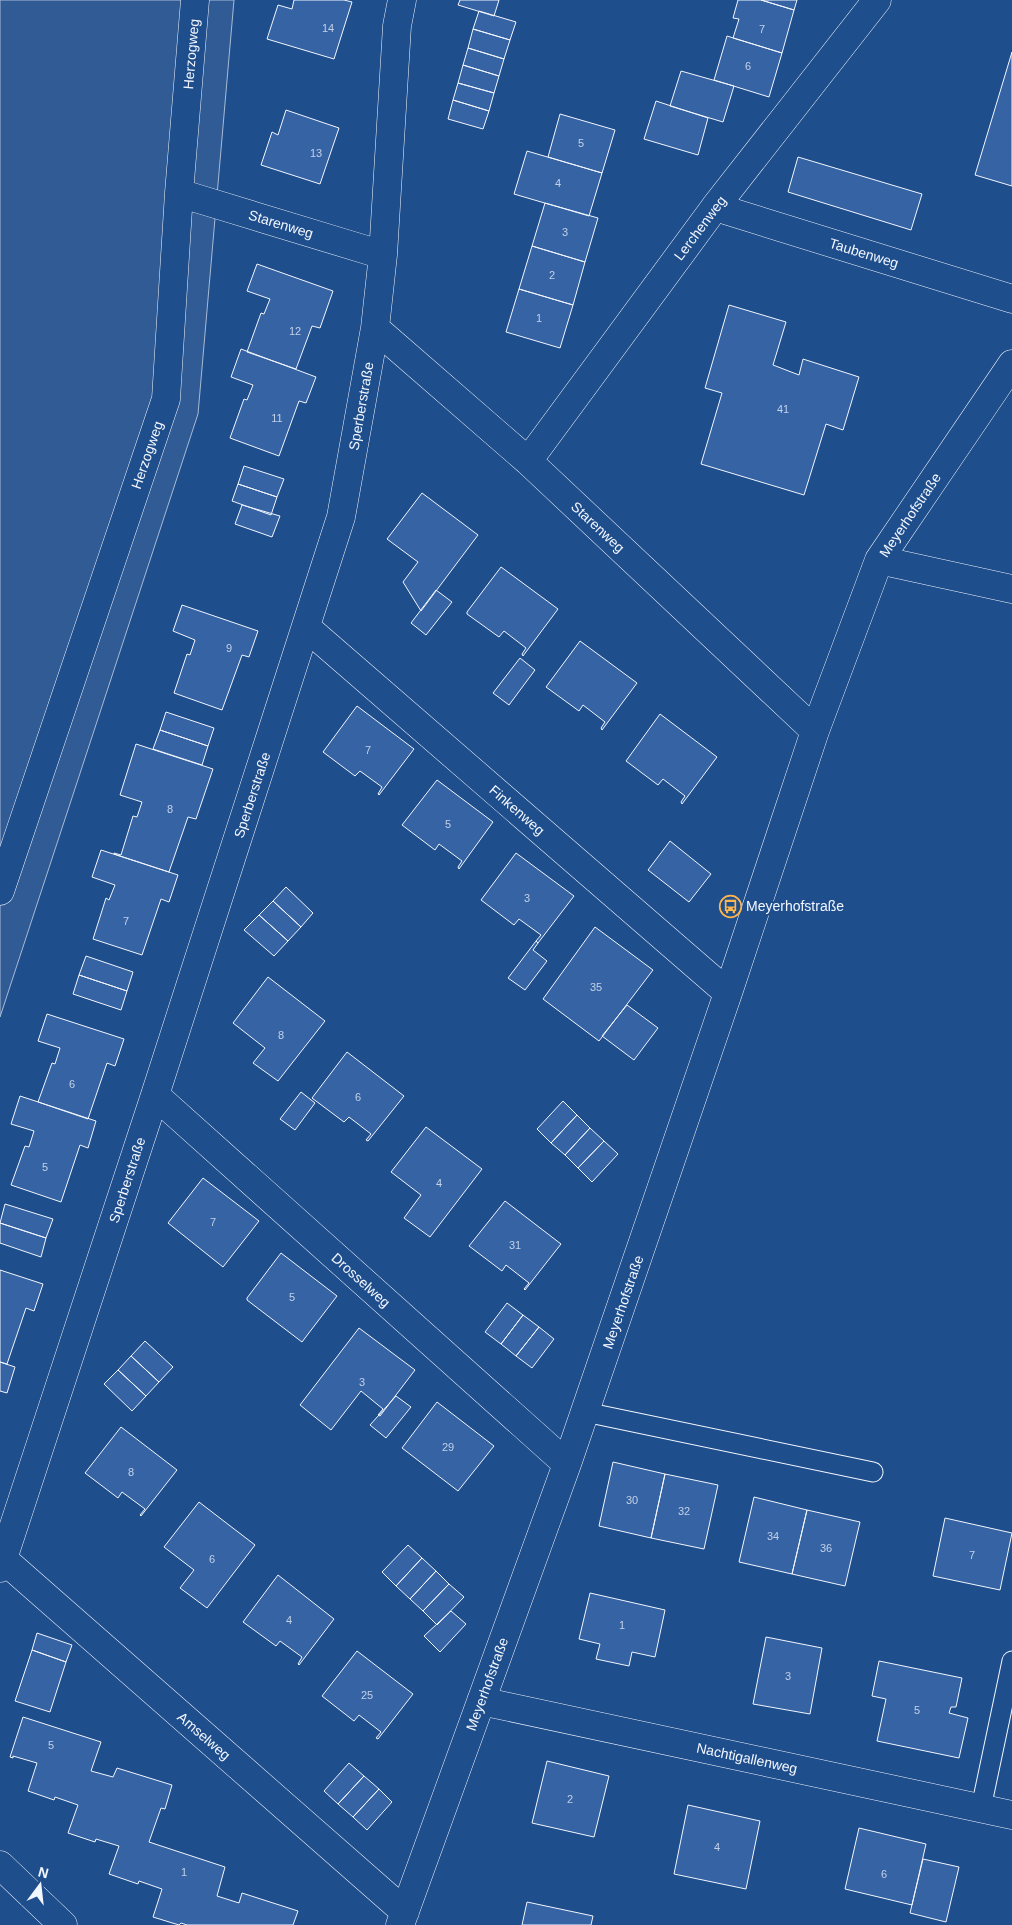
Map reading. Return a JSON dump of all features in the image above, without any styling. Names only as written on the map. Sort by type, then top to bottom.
[{"type":"street","name":"Herzogweg","points":[[0,891],[166,399],[179,193],[195,0]]},
{"type":"street","name":"Sperberstraße","points":[[2,1564],[341,517],[375,328],[383,255],[397,26],[402,0]]},
{"type":"street","name":"Lerchenweg","points":[[528,461],[715,207],[878,0]]},
{"type":"street","name":"Starenweg","points":[[179,193],[383,255]]},
{"type":"street","name":"Taubenweg","points":[[715,207],[1012,299]]},
{"type":"street","name":"Starenweg","points":[[375,328],[528,461],[815,731]]},
{"type":"street","name":"Meyerhofstraße","points":[[402,1918],[567,1464],[728,994],[815,731],[879,560],[1012,364]]},
{"type":"street","points":[[879,560],[1012,589]]},
{"type":"street","name":"Finkenweg","points":[[306,627],[728,994]]},
{"type":"street","name":"Drosselweg","points":[[155,1095],[567,1464]]},
{"type":"street","name":"Amselweg","points":[[2,1564],[402,1918]]},
{"type":"street","name":"Nachtigallenweg","points":[[481,1701],[1012,1815]]},
{"type":"street","points":[[0,1865],[63,1925]]},
{"type":"lane","points":[[585,1412],[873,1472]]},
{"type":"lane","points":[[982,1808],[1012,1662]]},
{"type":"shaded area","points":[[0,0],[234,0],[198,414],[0,1017]]},
{"type":"building","points":[[294,0],[344,0],[352,2],[334,59],[267,39],[278,5],[292,9]]},
{"type":"building","points":[[460,0],[499,0],[494,16],[458,5]]},
{"type":"building","points":[[738,0],[761,0],[794,10],[782,53],[733,38],[739,19],[733,18]]},
{"type":"building","points":[[761,0],[797,0],[794,10]]},
{"type":"building","points":[[479,11],[516,22],[510,40],[473,29]]},
{"type":"building","points":[[473,29],[510,40],[504,59],[468,48]]},
{"type":"building","points":[[727,36],[782,53],[769,97],[714,80]]},
{"type":"building","points":[[468,48],[504,59],[499,76],[463,65]]},
{"type":"building","points":[[1012,52],[1012,186],[975,175]]},
{"type":"building","points":[[463,65],[499,76],[494,93],[458,83]]},
{"type":"building","points":[[681,71],[734,86],[723,122],[670,106]]},
{"type":"building","points":[[458,83],[494,93],[489,111],[453,100]]},
{"type":"building","points":[[453,100],[489,111],[483,129],[448,119]]},
{"type":"building","points":[[656,101],[708,118],[698,155],[644,139]]},
{"type":"building","points":[[286,110],[339,128],[320,184],[261,165],[272,132],[278,135]]},
{"type":"building","points":[[560,114],[615,130],[602,173],[548,157]]},
{"type":"building","points":[[527,151],[602,173],[589,216],[514,194]]},
{"type":"building","points":[[798,157],[922,194],[911,230],[788,192]]},
{"type":"building","points":[[545,203],[598,218],[585,262],[532,246]]},
{"type":"building","points":[[532,246],[585,262],[573,305],[519,289]]},
{"type":"building","points":[[257,264],[333,291],[320,328],[312,326],[296,369],[247,352],[261,313],[264,314],[270,299],[247,291]]},
{"type":"building","points":[[519,289],[573,305],[560,348],[506,332]]},
{"type":"building","points":[[729,305],[786,322],[773,365],[799,375],[803,359],[859,377],[843,430],[826,424],[804,495],[701,464],[722,393],[705,388]]},
{"type":"building","points":[[241,349],[316,377],[306,403],[299,401],[279,456],[230,438],[244,399],[247,400],[253,385],[231,377]]},
{"type":"building","points":[[244,466],[284,479],[277,497],[238,484]]},
{"type":"building","points":[[238,484],[277,497],[271,515],[232,501]]},
{"type":"building","points":[[422,493],[478,535],[421,611],[403,582],[418,562],[387,539]]},
{"type":"building","points":[[242,505],[280,516],[272,537],[235,524]]},
{"type":"building","points":[[501,567],[558,609],[523,656],[522,654],[526,648],[504,631],[499,637],[467,614]]},
{"type":"building","points":[[436,590],[452,602],[426,635],[411,623]]},
{"type":"building","points":[[182,605],[258,631],[249,657],[242,655],[222,710],[174,693],[187,654],[190,655],[195,640],[173,631]]},
{"type":"building","points":[[580,641],[637,683],[602,730],[601,728],[605,722],[583,705],[579,711],[546,687]]},
{"type":"building","points":[[520,658],[535,670],[509,705],[493,693]]},
{"type":"building","points":[[357,706],[414,749],[379,795],[382,787],[360,771],[355,776],[323,752]]},
{"type":"building","points":[[166,712],[214,728],[208,746],[160,730]]},
{"type":"building","points":[[660,714],[717,757],[682,804],[681,802],[685,796],[663,779],[658,785],[626,761]]},
{"type":"building","points":[[160,730],[208,746],[202,765],[153,749]]},
{"type":"building","points":[[136,744],[213,769],[196,819],[188,817],[169,872],[114,854],[121,855],[133,816],[137,817],[142,802],[120,795]]},
{"type":"building","points":[[437,780],[493,822],[459,869],[458,867],[462,861],[439,844],[435,850],[402,825]]},
{"type":"building","points":[[670,841],[711,874],[689,902],[648,870]]},
{"type":"building","points":[[101,850],[178,875],[169,902],[161,899],[142,955],[93,939],[106,898],[109,900],[115,885],[92,877]]},
{"type":"building","points":[[516,853],[574,896],[538,943],[536,941],[541,935],[519,919],[514,925],[481,900]]},
{"type":"building","points":[[286,887],[313,913],[301,927],[273,901]]},
{"type":"building","points":[[273,901],[301,927],[288,941],[259,915]]},
{"type":"building","points":[[259,915],[288,941],[274,956],[244,930]]},
{"type":"building","points":[[595,927],[653,970],[599,1041],[543,999]]},
{"type":"building","points":[[536,941],[538,943],[533,950],[547,961],[525,990],[508,978]]},
{"type":"building","points":[[86,956],[133,972],[127,991],[79,975]]},
{"type":"building","points":[[79,975],[127,991],[121,1010],[73,994]]},
{"type":"building","points":[[268,977],[325,1021],[278,1081],[253,1063],[265,1048],[233,1023]]},
{"type":"building","points":[[627,1005],[658,1028],[634,1060],[602,1036]]},
{"type":"building","points":[[47,1014],[124,1039],[115,1066],[107,1063],[88,1119],[38,1102],[52,1063],[55,1064],[60,1048],[38,1041]]},
{"type":"building","points":[[347,1052],[404,1096],[368,1141],[366,1140],[371,1134],[349,1117],[344,1122],[312,1098]]},
{"type":"building","points":[[301,1092],[315,1103],[295,1130],[280,1119]]},
{"type":"building","points":[[20,1096],[96,1121],[88,1148],[80,1145],[61,1202],[11,1185],[25,1146],[29,1147],[34,1131],[11,1124]]},
{"type":"building","points":[[563,1101],[577,1115],[551,1143],[537,1129]]},
{"type":"building","points":[[577,1115],[590,1128],[565,1155],[551,1143]]},
{"type":"building","points":[[426,1127],[482,1169],[430,1237],[404,1218],[421,1195],[391,1172]]},
{"type":"building","points":[[590,1128],[604,1141],[578,1168],[565,1155]]},
{"type":"building","points":[[604,1141],[618,1154],[592,1182],[578,1168]]},
{"type":"building","points":[[203,1178],[259,1221],[223,1267],[168,1223]]},
{"type":"building","points":[[505,1201],[561,1244],[525,1290],[529,1283],[506,1265],[502,1271],[469,1246]]},
{"type":"building","points":[[5,1204],[53,1219],[46,1238],[0,1223]]},
{"type":"building","points":[[0,1223],[46,1238],[41,1257],[0,1243]]},
{"type":"building","points":[[281,1253],[337,1296],[302,1342],[247,1300]]},
{"type":"building","points":[[0,1270],[43,1284],[34,1311],[26,1308],[7,1364],[0,1362]]},
{"type":"building","points":[[507,1303],[523,1315],[501,1344],[485,1332]]},
{"type":"building","points":[[523,1315],[539,1327],[516,1356],[501,1344]]},
{"type":"building","points":[[539,1327],[554,1339],[532,1368],[516,1356]]},
{"type":"building","points":[[359,1328],[415,1370],[380,1416],[378,1415],[383,1409],[361,1391],[331,1430],[300,1405]]},
{"type":"building","points":[[145,1341],[173,1367],[159,1382],[131,1356]]},
{"type":"building","points":[[131,1356],[159,1382],[146,1396],[118,1370]]},
{"type":"building","points":[[0,1362],[15,1367],[7,1393],[0,1391]]},
{"type":"building","points":[[118,1370],[146,1396],[132,1411],[104,1384]]},
{"type":"building","points":[[396,1396],[411,1407],[386,1438],[370,1425]]},
{"type":"building","points":[[437,1402],[494,1446],[458,1491],[402,1448]]},
{"type":"building","points":[[121,1427],[177,1470],[141,1516],[145,1509],[122,1492],[118,1498],[85,1473]]},
{"type":"building","points":[[613,1462],[665,1474],[651,1538],[599,1526]]},
{"type":"building","points":[[665,1474],[718,1485],[704,1549],[651,1538]]},
{"type":"building","points":[[754,1497],[807,1510],[792,1574],[739,1562]]},
{"type":"building","points":[[199,1502],[255,1545],[207,1608],[180,1588],[194,1570],[164,1547]]},
{"type":"building","points":[[807,1510],[860,1522],[845,1586],[792,1574]]},
{"type":"building","points":[[945,1518],[1012,1533],[1000,1590],[933,1576]]},
{"type":"building","points":[[408,1545],[422,1558],[396,1586],[382,1572]]},
{"type":"building","points":[[422,1558],[436,1571],[410,1599],[396,1586]]},
{"type":"building","points":[[436,1571],[449,1584],[423,1611],[410,1599]]},
{"type":"building","points":[[278,1575],[334,1619],[299,1665],[302,1657],[280,1641],[276,1646],[243,1622]]},
{"type":"building","points":[[449,1584],[464,1597],[437,1625],[423,1611]]},
{"type":"building","points":[[590,1593],[665,1610],[655,1657],[632,1652],[629,1666],[596,1659],[600,1644],[579,1639]]},
{"type":"building","points":[[451,1611],[466,1624],[440,1652],[424,1636]]},
{"type":"building","points":[[37,1633],[72,1645],[66,1662],[32,1650]]},
{"type":"building","points":[[766,1637],[822,1648],[810,1714],[753,1704]]},
{"type":"building","points":[[32,1650],[66,1662],[50,1712],[15,1701]]},
{"type":"building","points":[[357,1651],[413,1694],[378,1739],[376,1738],[381,1732],[359,1715],[354,1721],[322,1696]]},
{"type":"building","points":[[879,1661],[962,1678],[956,1707],[951,1707],[949,1713],[968,1718],[959,1758],[877,1741],[886,1699],[872,1696]]},
{"type":"building","points":[[23,1717],[101,1742],[91,1771],[113,1777],[117,1768],[172,1785],[165,1809],[161,1808],[149,1842],[225,1867],[217,1896],[239,1903],[242,1893],[298,1911],[293,1925],[187,1925],[181,1923],[179,1925],[153,1917],[162,1889],[139,1881],[138,1884],[109,1874],[119,1846],[96,1839],[95,1842],[68,1833],[78,1805],[55,1797],[54,1800],[28,1791],[37,1763],[13,1756],[13,1758],[10,1757]]},
{"type":"building","points":[[547,1761],[609,1776],[594,1837],[532,1823]]},
{"type":"building","points":[[349,1763],[364,1776],[338,1804],[324,1791]]},
{"type":"building","points":[[364,1776],[379,1789],[353,1817],[338,1804]]},
{"type":"building","points":[[379,1789],[392,1802],[367,1830],[353,1817]]},
{"type":"building","points":[[688,1805],[760,1821],[746,1889],[674,1874]]},
{"type":"building","points":[[859,1828],[926,1844],[912,1905],[845,1889]]},
{"type":"building","points":[[923,1859],[959,1867],[946,1922],[910,1913]]},
{"type":"building","points":[[527,1902],[593,1916],[591,1925],[522,1925]]},
{"type":"place","name":"Meyerhofstraße","points":[[730,906]]}]
